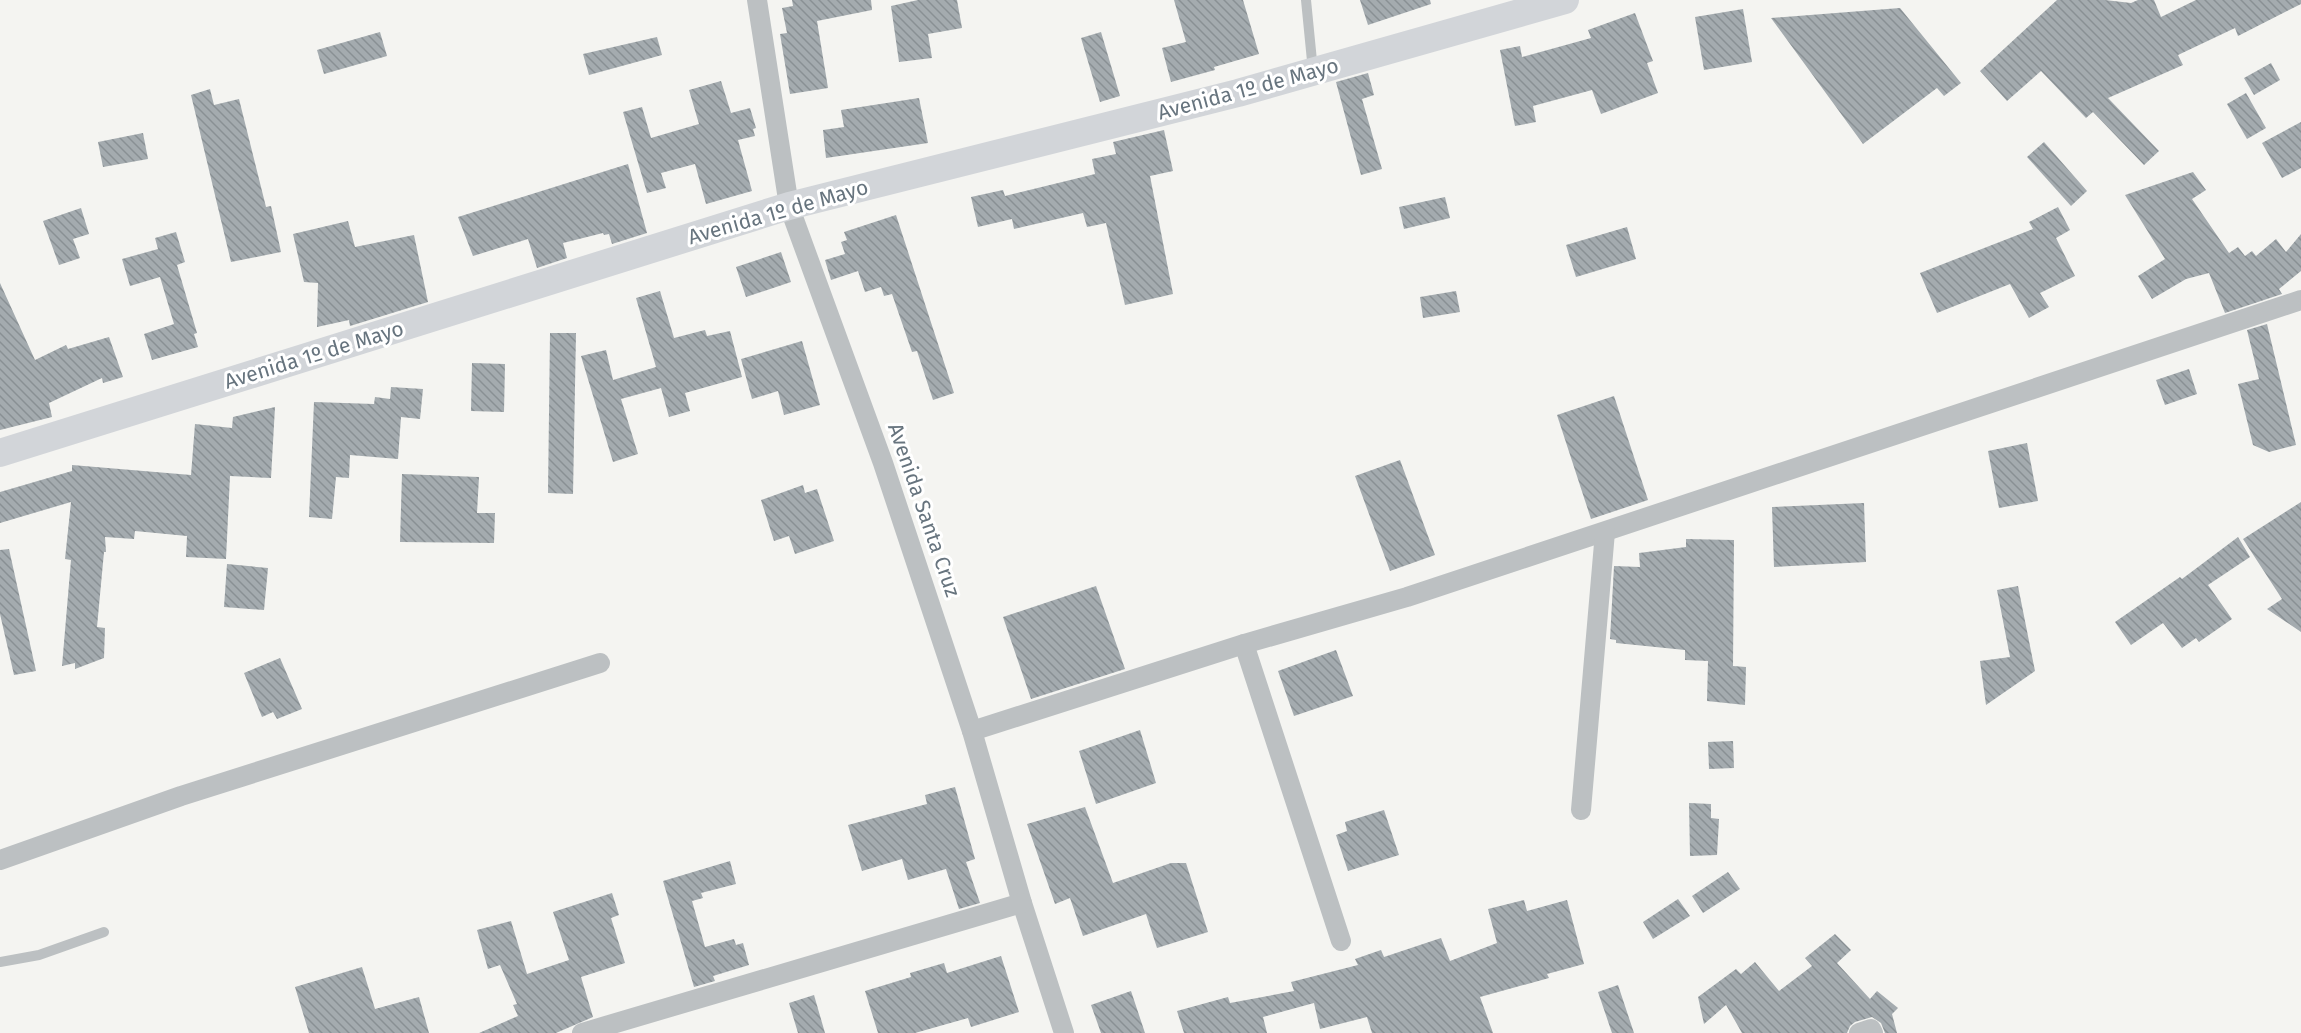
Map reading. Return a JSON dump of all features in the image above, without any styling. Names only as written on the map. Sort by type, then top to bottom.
[{"type":"main road","name":"Avenida 1º de Mayo","points":[[0,453],[789,206],[1313,72],[1565,0]]},
{"type":"street","name":"Avenida Santa Cruz","points":[[757,0],[789,206],[883,463],[972,731],[1022,903],[1064,1033]]},
{"type":"street","points":[[972,731],[1244,644],[1407,597],[2301,300]]},
{"type":"street","points":[[1581,810],[1605,532]]},
{"type":"street","points":[[1244,644],[1341,941]]},
{"type":"street","points":[[0,860],[181,796],[600,663]]},
{"type":"street","points":[[582,1033],[1022,903]]},
{"type":"street","points":[[1859,1033],[1871,1029],[1873,1033]]},
{"type":"lane","points":[[1306,0],[1313,72]]},
{"type":"lane","points":[[0,962],[39,955],[104,932]]},
{"type":"building","points":[[792,0],[871,0],[872,10],[817,21],[828,88],[790,94],[780,34],[787,33],[782,8],[793,6]]},
{"type":"building","points":[[918,0],[957,0],[962,28],[928,34],[932,58],[899,62],[891,6]]},
{"type":"building","points":[[1174,0],[1243,0],[1259,54],[1214,67],[1215,70],[1171,82],[1162,48],[1186,42]]},
{"type":"building","points":[[1360,0],[1430,0],[1431,4],[1368,25]]},
{"type":"building","points":[[2057,0],[2105,0],[2131,3],[2138,0],[2154,0],[2161,17],[2196,0],[2301,0],[2301,4],[2238,36],[2235,28],[2178,55],[2183,65],[2108,98],[2159,151],[2144,165],[2093,112],[2086,118],[2041,71],[2007,101],[1980,71]]},
{"type":"building","points":[[1900,8],[1961,83],[1944,96],[1937,88],[1863,144],[1771,18]]},
{"type":"building","points":[[1743,9],[1752,62],[1704,70],[1695,17]]},
{"type":"building","points":[[1635,13],[1653,61],[1647,63],[1658,93],[1601,114],[1592,90],[1533,106],[1536,122],[1515,126],[1500,50],[1520,46],[1522,57],[1591,38],[1588,30]]},
{"type":"building","points":[[380,32],[387,56],[324,74],[317,50]]},
{"type":"building","points":[[1101,32],[1120,96],[1100,102],[1081,38]]},
{"type":"building","points":[[657,37],[662,55],[589,75],[583,54]]},
{"type":"building","points":[[2271,63],[2280,80],[2254,95],[2244,78]]},
{"type":"building","points":[[1368,73],[1374,95],[1362,99],[1382,169],[1361,175],[1336,82]]},
{"type":"building","points":[[721,81],[731,113],[750,108],[756,128],[753,129],[755,136],[738,140],[752,191],[706,204],[695,164],[661,173],[666,188],[647,193],[623,112],[642,107],[651,138],[699,124],[689,90]]},
{"type":"building","points":[[210,89],[214,105],[239,99],[266,207],[271,206],[281,252],[231,262],[191,95]]},
{"type":"building","points":[[2246,93],[2266,128],[2247,139],[2227,104]]},
{"type":"building","points":[[919,98],[928,143],[826,158],[823,130],[844,127],[841,110]]},
{"type":"building","points":[[2301,122],[2301,168],[2282,178],[2262,143]]},
{"type":"building","points":[[1164,130],[1173,171],[1150,176],[1173,294],[1125,305],[1106,223],[1087,227],[1083,213],[1014,229],[1012,219],[978,227],[971,197],[1003,190],[1005,196],[1095,174],[1092,159],[1116,154],[1113,142]]},
{"type":"building","points":[[143,133],[148,159],[103,167],[98,142]]},
{"type":"building","points":[[2044,142],[2087,191],[2071,206],[2027,157]]},
{"type":"building","points":[[628,164],[647,233],[612,244],[609,234],[604,235],[603,233],[563,243],[567,258],[537,268],[528,239],[473,256],[458,217]]},
{"type":"building","points":[[2193,172],[2206,190],[2192,199],[2229,253],[2238,247],[2245,256],[2252,251],[2256,256],[2276,239],[2286,252],[2301,234],[2301,271],[2279,289],[2282,294],[2225,313],[2209,273],[2186,279],[2152,299],[2138,276],[2165,259],[2125,195]]},
{"type":"building","points":[[1445,197],[1450,218],[1404,229],[1399,207]]},
{"type":"building","points":[[2058,207],[2070,230],[2056,238],[2075,276],[2040,293],[2049,307],[2029,318],[2010,284],[1937,313],[1920,273],[2033,229],[2029,222]]},
{"type":"building","points":[[81,208],[89,234],[73,239],[80,258],[59,265],[43,221]]},
{"type":"building","points":[[896,215],[954,393],[933,400],[917,351],[912,352],[892,294],[884,296],[881,287],[865,292],[858,271],[831,280],[825,260],[845,254],[841,242],[847,240],[844,232]]},
{"type":"building","points":[[348,221],[355,247],[414,235],[428,302],[350,326],[349,320],[317,327],[318,283],[304,282],[293,234]]},
{"type":"building","points":[[1627,227],[1636,259],[1576,277],[1566,245]]},
{"type":"building","points":[[176,232],[185,262],[177,265],[197,333],[194,334],[198,347],[152,360],[144,334],[174,324],[160,277],[130,286],[122,259],[158,249],[155,238]]},
{"type":"building","points":[[781,252],[791,282],[746,297],[736,267]]},
{"type":"building","points":[[0,283],[35,360],[66,345],[68,349],[109,337],[123,377],[103,383],[102,378],[49,403],[52,417],[0,430]]},
{"type":"building","points":[[660,291],[674,338],[705,330],[707,336],[730,331],[742,377],[685,393],[690,411],[669,417],[661,388],[621,399],[638,454],[613,462],[581,356],[606,350],[613,380],[656,367],[636,298]]},
{"type":"building","points":[[1456,291],[1460,312],[1423,318],[1420,297]]},
{"type":"building","points":[[2267,324],[2296,445],[2269,452],[2253,445],[2238,384],[2259,379],[2247,330]]},
{"type":"building","points":[[550,333],[576,333],[573,494],[548,493]]},
{"type":"building","points":[[802,341],[820,405],[784,415],[778,391],[752,399],[741,359]]},
{"type":"building","points":[[472,363],[505,364],[504,412],[471,411]]},
{"type":"building","points":[[2189,369],[2197,394],[2165,405],[2156,380]]},
{"type":"building","points":[[391,387],[423,389],[420,419],[401,417],[398,459],[350,455],[349,478],[336,477],[332,519],[309,517],[314,402],[374,404],[375,397],[390,399]]},
{"type":"building","points":[[1614,396],[1648,500],[1591,519],[1557,415]]},
{"type":"building","points":[[275,407],[271,478],[230,476],[226,559],[186,557],[187,536],[135,531],[134,539],[105,537],[106,552],[104,552],[97,627],[105,628],[104,658],[75,669],[75,663],[62,666],[71,560],[65,559],[71,502],[0,523],[0,492],[72,471],[72,465],[191,475],[195,424],[232,428],[233,417]]},
{"type":"building","points":[[2027,443],[2038,501],[1999,508],[1988,451]]},
{"type":"building","points":[[1400,460],[1435,555],[1390,571],[1355,476]]},
{"type":"building","points":[[402,474],[479,477],[477,513],[495,513],[494,543],[400,542]]},
{"type":"building","points":[[803,485],[805,493],[817,489],[834,541],[795,554],[789,536],[774,541],[761,500]]},
{"type":"building","points":[[2301,502],[2301,632],[2267,609],[2282,599],[2243,539]]},
{"type":"building","points":[[1864,503],[1866,562],[1774,567],[1772,507]]},
{"type":"building","points":[[2238,537],[2250,557],[2208,585],[2232,619],[2199,642],[2196,638],[2182,648],[2163,623],[2131,645],[2115,622],[2180,577],[2182,579]]},
{"type":"building","points":[[1686,539],[1734,540],[1733,666],[1746,667],[1745,705],[1707,701],[1708,661],[1685,660],[1685,650],[1616,643],[1616,640],[1610,639],[1614,566],[1640,567],[1639,553],[1686,547]]},
{"type":"building","points":[[9,549],[36,671],[14,675],[0,614],[0,550]]},
{"type":"building","points":[[227,564],[268,568],[264,610],[224,607]]},
{"type":"building","points":[[1096,586],[1125,669],[1031,699],[1003,617]]},
{"type":"building","points":[[2018,586],[2035,671],[1986,705],[1980,661],[2010,657],[1997,590]]},
{"type":"building","points":[[1336,650],[1353,696],[1294,716],[1278,671]]},
{"type":"building","points":[[280,658],[302,709],[277,719],[273,712],[262,717],[244,673]]},
{"type":"building","points":[[1140,730],[1156,783],[1096,804],[1079,751]]},
{"type":"building","points":[[1733,741],[1734,768],[1709,769],[1708,742]]},
{"type":"building","points":[[955,787],[975,859],[966,862],[980,903],[959,909],[946,869],[908,880],[902,859],[862,871],[848,825],[927,804],[925,795]]},
{"type":"building","points":[[1689,803],[1711,804],[1711,818],[1719,819],[1717,855],[1690,856]]},
{"type":"building","points":[[1085,807],[1113,883],[1171,863],[1186,863],[1208,932],[1157,948],[1146,914],[1083,936],[1070,898],[1055,904],[1027,824]]},
{"type":"building","points":[[1384,810],[1399,855],[1348,871],[1336,835],[1347,831],[1345,822]]},
{"type":"building","points":[[730,861],[736,884],[701,893],[703,898],[692,901],[705,947],[734,939],[736,945],[743,943],[749,965],[713,976],[715,981],[694,987],[663,881]]},
{"type":"building","points":[[1728,872],[1740,889],[1703,913],[1692,896]]},
{"type":"building","points":[[612,893],[619,915],[611,918],[625,963],[581,977],[593,1017],[556,1033],[479,1033],[518,1016],[513,1005],[517,1004],[500,965],[488,969],[477,930],[511,921],[527,974],[569,960],[553,912]]},
{"type":"building","points":[[1678,899],[1690,916],[1653,939],[1643,922]]},
{"type":"building","points":[[1524,900],[1527,911],[1567,900],[1584,964],[1547,974],[1549,978],[1480,997],[1493,1033],[1372,1033],[1367,1017],[1320,1029],[1314,1003],[1263,1017],[1267,1033],[1184,1033],[1177,1011],[1228,997],[1230,1003],[1294,991],[1291,982],[1358,965],[1355,959],[1381,950],[1384,957],[1441,938],[1450,961],[1497,943],[1488,909]]},
{"type":"building","points":[[1835,934],[1851,950],[1837,963],[1870,999],[1877,991],[1898,1008],[1892,1014],[1897,1033],[1885,1033],[1881,1023],[1872,1017],[1855,1022],[1847,1033],[1742,1033],[1726,1005],[1704,1024],[1698,997],[1736,969],[1741,974],[1755,962],[1779,991],[1812,966],[1805,958]]},
{"type":"building","points":[[1001,956],[1019,1012],[971,1027],[968,1018],[915,1033],[878,1033],[865,991],[911,977],[910,973],[944,963],[947,973]]},
{"type":"building","points":[[362,967],[375,1009],[419,997],[429,1033],[309,1033],[295,987]]},
{"type":"building","points":[[1618,985],[1634,1033],[1612,1033],[1598,992]]},
{"type":"building","points":[[1131,991],[1145,1033],[1101,1033],[1091,1005]]},
{"type":"building","points":[[814,995],[825,1033],[798,1033],[789,1003]]}]
